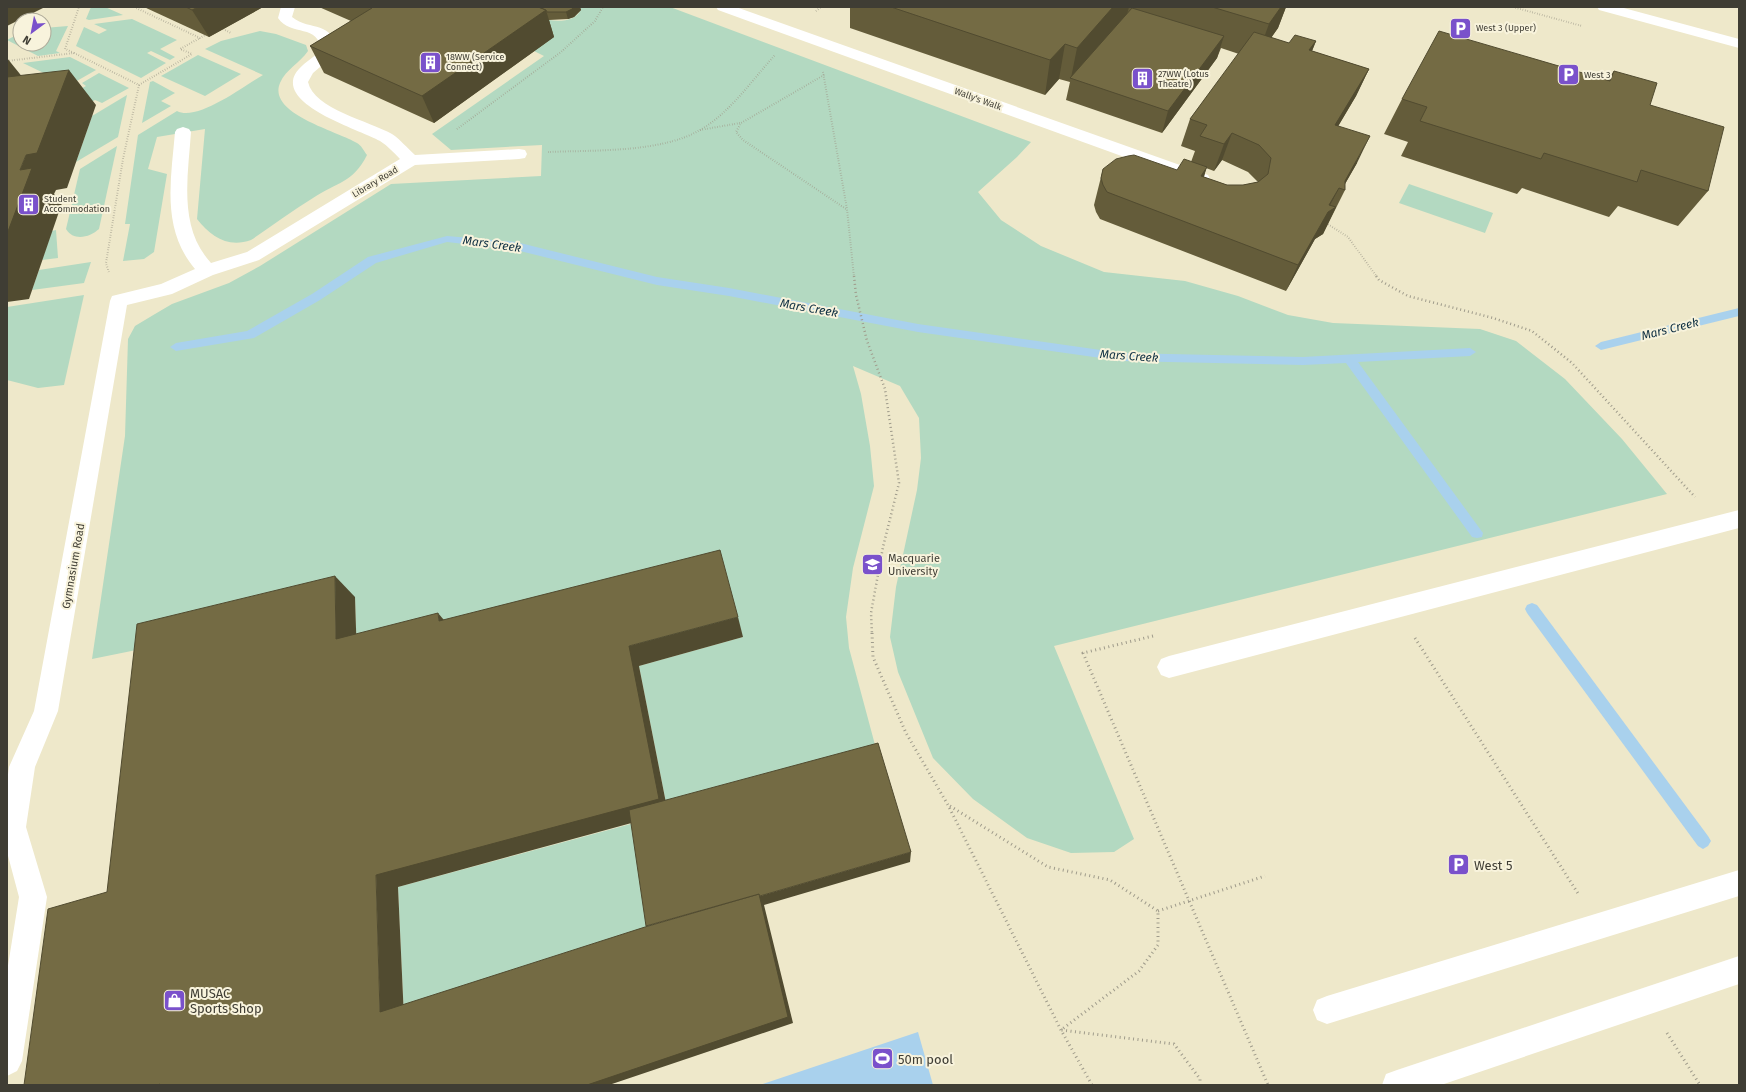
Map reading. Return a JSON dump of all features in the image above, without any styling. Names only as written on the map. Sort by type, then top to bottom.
[{"type":"street","name":"Wally's Walk","points":[[724,7],[812,40],[1218,184]]},
{"type":"street","points":[[1604,7],[1739,44]]},
{"type":"street","name":"Library Road","points":[[119,301],[166,289],[207,271],[253,256],[411,160],[386,138],[323,108],[306,98],[300,90],[300,81],[304,72],[319,62],[329,52],[330,43],[324,35],[288,14]]},
{"type":"street","points":[[184,132],[179,191],[180,223],[189,248],[207,271]]},
{"type":"street","points":[[411,160],[519,154]]},
{"type":"street","name":"Gymnasium Road","points":[[7,1061],[33,897],[10,833],[22,767],[46,711],[119,301]]},
{"type":"street","points":[[1169,667],[1730,522]]},
{"type":"street","points":[[1327,1010],[1739,883]]},
{"type":"street","points":[[1398,1085],[1739,970]]},
{"type":"path","points":[[79,7],[65,49],[139,85]]},
{"type":"path","points":[[134,7],[200,38]]},
{"type":"path","points":[[411,160],[462,125],[562,52],[595,21],[603,7]]},
{"type":"path","points":[[1513,7],[1544,15]]},
{"type":"path","points":[[223,29],[231,33]]},
{"type":"path","points":[[699,130],[715,118],[764,67],[786,44],[793,32]]},
{"type":"path","points":[[119,301],[106,263],[123,159],[139,85],[192,54],[180,49],[205,35]]},
{"type":"path","points":[[812,40],[824,75],[846,209],[856,295],[867,341],[885,389],[899,483],[883,547],[871,613],[873,657],[906,733],[948,805],[1061,1030],[1092,1085]]},
{"type":"path","points":[[7,61],[74,53]]},
{"type":"path","points":[[519,154],[648,145],[669,142],[699,130],[741,123],[824,75]]},
{"type":"path","points":[[741,123],[736,132],[743,140],[846,209]]},
{"type":"path","points":[[1322,221],[1348,237],[1379,280],[1408,296],[1493,318],[1532,331],[1572,363],[1730,522]]},
{"type":"path","points":[[1415,637],[1583,902]]},
{"type":"path","points":[[1084,653],[1268,1085]]},
{"type":"path","points":[[948,805],[1048,867],[1110,880],[1158,911]]},
{"type":"path","points":[[1158,911],[1265,876]]},
{"type":"path","points":[[1061,1030],[1139,971],[1158,945],[1158,911]]},
{"type":"path","points":[[1664,1028],[1700,1085]]},
{"type":"path","points":[[1061,1030],[1174,1044],[1200,1079],[1200,1085]]},
{"type":"shaded area","name":"Macquarie University","points":[[7,7],[1739,7],[1739,1085],[7,1085]]},
{"type":"green space","points":[[91,7],[105,7],[123,15],[89,20],[86,19]]},
{"type":"green space","points":[[581,7],[670,7],[1031,142],[1017,157],[978,192],[1001,220],[1041,246],[1104,272],[1185,281],[1238,296],[1288,315],[1333,323],[1480,329],[1516,341],[1565,379],[1622,439],[1667,494],[1054,646],[1134,839],[1114,852],[1071,853],[1027,838],[973,799],[933,758],[898,672],[890,637],[896,587],[917,490],[921,458],[919,418],[900,386],[853,366],[861,394],[870,446],[874,486],[853,568],[846,617],[849,648],[878,756],[668,813],[639,666],[743,637],[357,659],[355,597],[166,644],[92,659],[125,436],[128,339],[135,326],[172,304],[229,283],[260,266],[391,184],[541,176],[542,145],[451,150],[432,134],[544,56],[534,51],[549,20],[558,21],[573,18],[580,12]]},
{"type":"green space","points":[[132,19],[177,40],[160,49],[175,57],[170,60],[151,51],[147,53],[166,63],[141,78],[76,46],[84,27],[99,34],[107,30],[94,24]]},
{"type":"green space","points":[[68,26],[56,51],[60,53],[38,56],[30,52],[52,52],[52,27]]},
{"type":"green space","points":[[260,31],[276,34],[306,45],[308,51],[283,78],[280,83],[279,94],[284,104],[306,120],[348,138],[358,144],[367,155],[362,164],[350,177],[305,203],[251,240],[235,243],[227,242],[214,236],[197,219],[205,129],[157,137],[148,169],[167,174],[154,252],[144,259],[123,261],[130,224],[125,224],[138,135],[177,111],[186,113],[196,112],[208,107],[233,94],[263,75],[205,49],[221,41]]},
{"type":"green space","points":[[12,37],[12,43],[7,40]]},
{"type":"green space","points":[[198,55],[241,74],[205,96],[161,76]]},
{"type":"green space","points":[[70,57],[96,70],[75,82],[54,78],[23,63]]},
{"type":"green space","points":[[99,73],[129,88],[102,103],[95,100],[84,106],[75,92],[86,86],[82,83]]},
{"type":"green space","points":[[153,81],[175,93],[161,101],[171,106],[142,123],[150,82]]},
{"type":"green space","points":[[127,95],[118,137],[76,162],[92,116]]},
{"type":"green space","points":[[117,146],[99,229],[87,236],[73,236],[66,229],[80,169]]},
{"type":"green space","points":[[1409,184],[1493,213],[1485,233],[1399,203]]},
{"type":"green space","points":[[56,230],[58,258],[42,260],[52,231]]},
{"type":"green space","points":[[91,262],[84,283],[32,290],[39,270]]},
{"type":"green space","points":[[84,295],[64,385],[38,388],[7,380],[7,307]]},
{"type":"green space","points":[[638,822],[655,936],[404,1018],[398,887]]},
{"type":"water","name":"50m pool","points":[[918,1032],[933,1085],[760,1085]]},
{"type":"building","points":[[186,7],[198,7],[192,10]]},
{"type":"building","name":"18WW (Service Connect)","points":[[370,7],[538,7],[546,10],[422,96],[310,46],[372,8]]},
{"type":"building","points":[[539,7],[574,7],[566,12],[547,12]]},
{"type":"building","points":[[891,7],[1113,7],[1077,48],[1065,44],[1050,60]]},
{"type":"building","points":[[1212,7],[1281,7],[1269,24]]},
{"type":"building","name":"27WW (Lotus Theatre)","points":[[1132,8],[1224,36],[1168,111],[1070,78]]},
{"type":"building","points":[[1439,31],[1610,81],[1614,71],[1657,83],[1650,105],[1724,127],[1708,191],[1641,170],[1637,182],[1544,153],[1541,159],[1420,121],[1427,107],[1402,99]]},
{"type":"building","points":[[1254,32],[1289,43],[1295,35],[1316,41],[1309,50],[1369,69],[1335,125],[1370,136],[1345,181],[1345,190],[1339,188],[1329,205],[1336,207],[1328,212],[1298,265],[1107,192],[1101,178],[1103,169],[1116,159],[1134,155],[1177,170],[1184,159],[1207,167],[1201,176],[1227,185],[1243,185],[1258,182],[1268,174],[1271,158],[1259,145],[1232,133],[1224,144],[1200,136],[1207,125],[1190,119]]},
{"type":"building","points":[[69,70],[37,153],[26,155],[20,170],[32,168],[7,234],[7,77]]},
{"type":"building","points":[[720,550],[738,617],[629,646],[659,799],[376,875],[380,1012],[645,927],[759,894],[788,1017],[587,1085],[24,1085],[48,909],[107,892],[137,624],[335,576],[336,639],[438,613],[439,621]]},
{"type":"building","points":[[878,743],[911,852],[760,896],[759,894],[646,926],[629,810]]},
{"type":"waterway","name":"Mars Creek","points":[[176,347],[250,335],[316,297],[372,260],[447,239],[516,246],[657,281],[729,292],[918,328],[1122,357],[1303,361],[1470,352]]},
{"type":"waterway","name":"Mars Creek","points":[[1601,346],[1739,312]]},
{"type":"waterway","points":[[1349,359],[1477,533]]},
{"type":"waterway","points":[[1532,609],[1703,841]]},
{"type":"place","name":"West 3 (Upper)","points":[[1461,28]]},
{"type":"place","name":"18WW (Service Connect)","points":[[430,62]]},
{"type":"place","name":"West 3","points":[[1569,75]]},
{"type":"place","name":"27WW (Lotus Theatre)","points":[[1143,79]]},
{"type":"place","name":"Student Accommodation","points":[[29,204]]},
{"type":"place","name":"Macquarie University","points":[[873,564]]},
{"type":"place","name":"West 5","points":[[1458,865]]},
{"type":"place","name":"MUSAC Sports Shop","points":[[174,1000]]},
{"type":"place","name":"50m pool","points":[[882,1059]]}]
